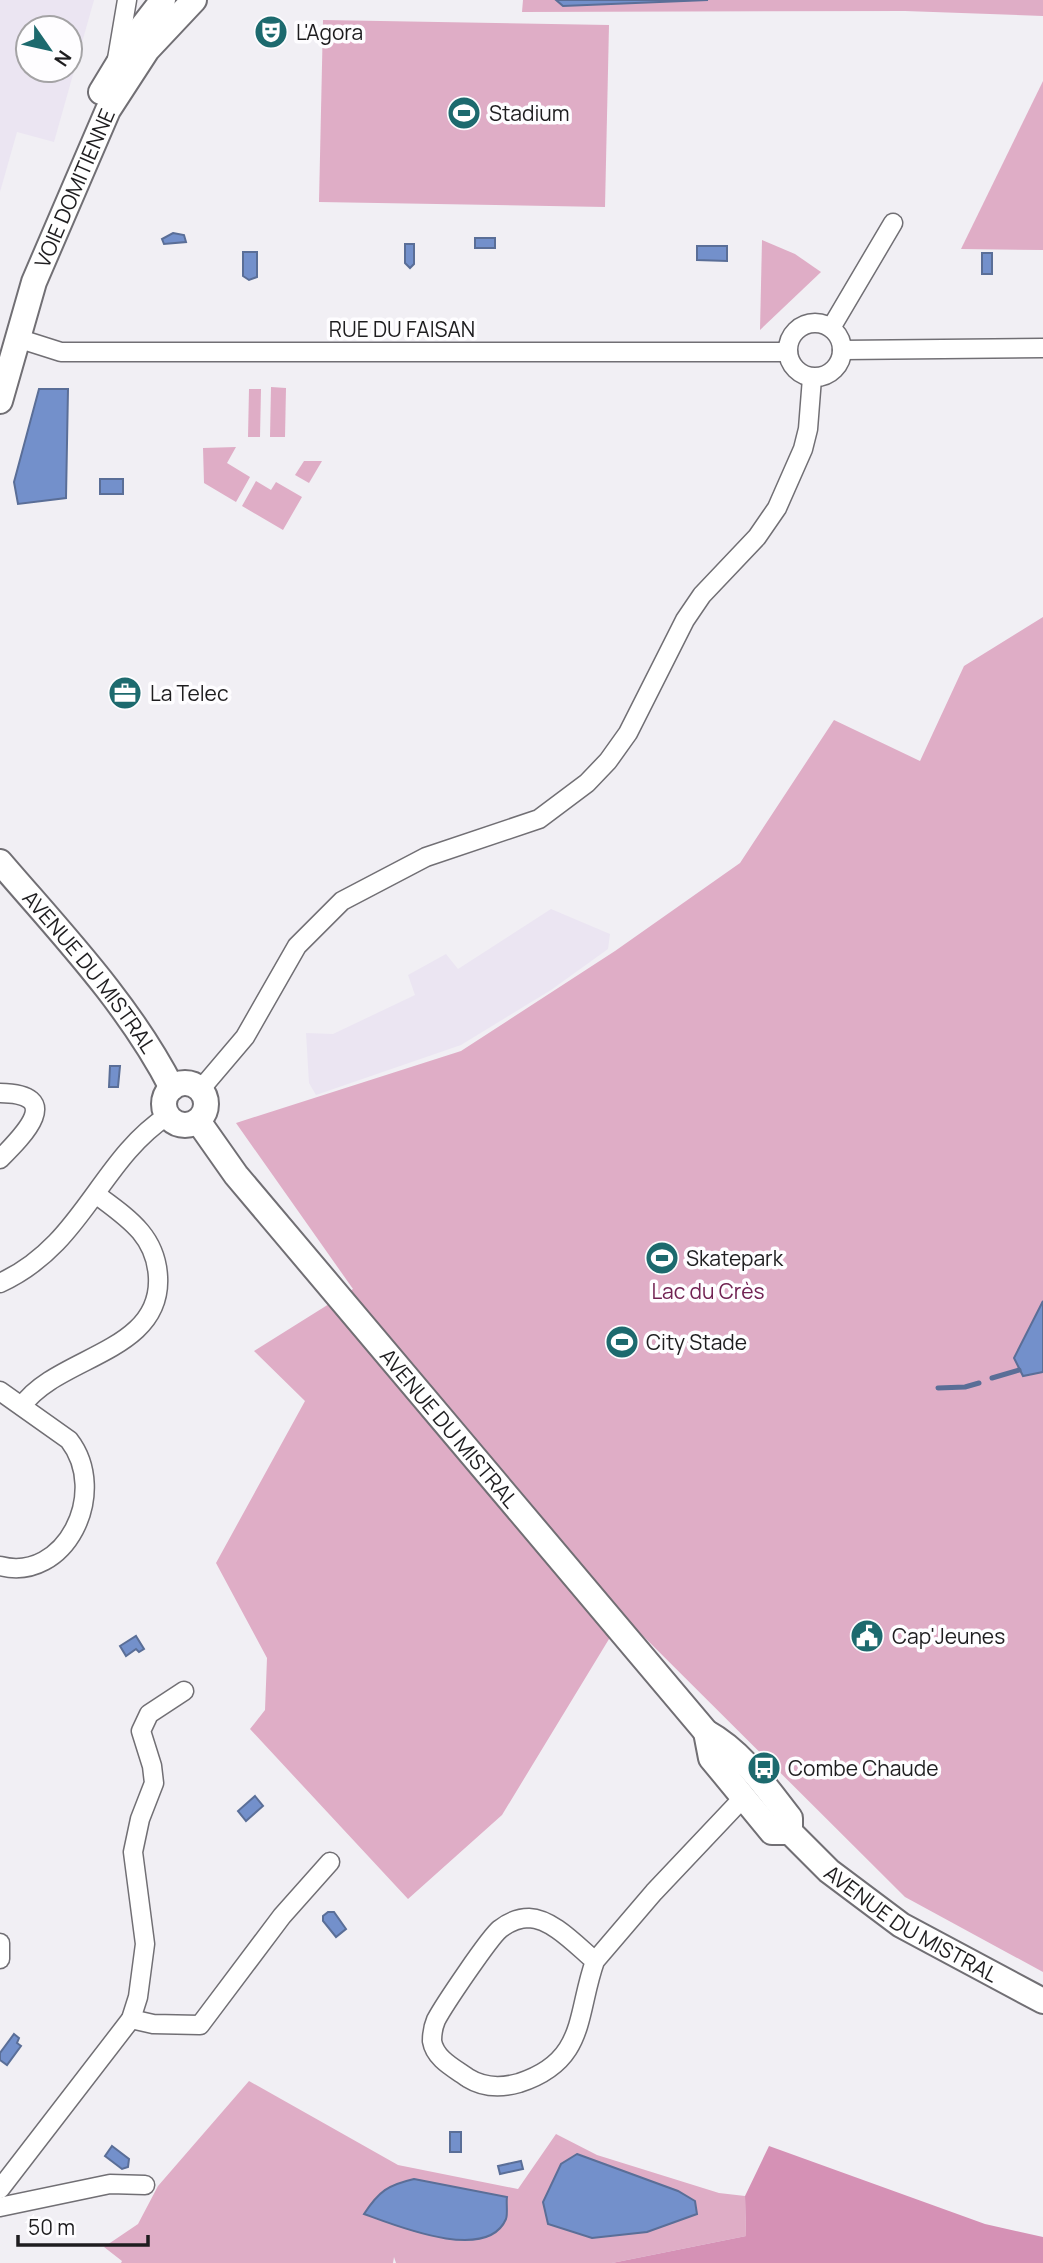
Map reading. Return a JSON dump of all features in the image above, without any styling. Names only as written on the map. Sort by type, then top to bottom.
[{"type":"street","points":[[117,62],[127,0]]},
{"type":"street","name":"VOIE DOMITIENNE","points":[[0,401],[23,265],[117,62],[163,0]]},
{"type":"street","name":"VOIE DOMITIENNE","points":[[9,340],[108,110],[147,50],[194,0]]},
{"type":"street","points":[[831,328],[893,223]]},
{"type":"street","points":[[823,324],[831,328],[841,342],[842,350],[836,368],[829,374],[812,377],[795,369],[788,352],[792,335],[806,325],[823,324]]},
{"type":"street","name":"RUE DU FAISAN","points":[[9,340],[61,352],[788,352]]},
{"type":"street","points":[[842,350],[1043,348]]},
{"type":"street","points":[[200,1090],[245,1037],[296,946],[342,901],[426,858],[539,819],[587,783],[608,761],[634,723],[685,620],[702,596],[757,537],[777,508],[803,449],[808,429],[812,377]]},
{"type":"street","name":"AVENUE DU MISTRAL","points":[[0,862],[114,999],[159,1064],[172,1088]]},
{"type":"street","points":[[189,1084],[200,1090],[206,1104],[198,1121],[178,1124],[167,1116],[164,1104],[172,1088],[189,1084]]},
{"type":"street","points":[[0,1093],[26,1096],[32,1101],[35,1110],[30,1128],[0,1159]]},
{"type":"street","points":[[0,1283],[51,1250],[137,1141],[167,1116]]},
{"type":"street","name":"AVENUE DU MISTRAL","points":[[198,1121],[236,1175],[706,1732],[728,1745],[755,1774],[790,1818],[790,1832],[829,1871],[901,1925],[1043,2001]]},
{"type":"street","points":[[22,1406],[31,1393],[44,1382],[134,1333],[153,1305],[158,1283],[157,1261],[150,1241],[138,1227],[97,1195]]},
{"type":"street","points":[[0,1391],[59,1430],[78,1451],[86,1478],[85,1506],[75,1530],[53,1553],[23,1566],[0,1566]]},
{"type":"street","points":[[0,2189],[131,2019],[145,1944],[133,1853],[140,1819],[154,1783],[142,1725],[149,1714],[184,1691]]},
{"type":"street","name":"AVENUE DU MISTRAL","points":[[706,1732],[711,1758],[743,1799],[772,1832],[790,1832]]},
{"type":"street","points":[[595,1961],[566,1936],[539,1919],[512,1921],[497,1931],[436,2020],[433,2030],[435,2051],[443,2061],[475,2082],[497,2087],[542,2074],[562,2056],[572,2041],[583,2012],[595,1961],[646,1900],[743,1799]]},
{"type":"street","points":[[131,2019],[153,2024],[200,2025],[282,1916],[330,1862]]},
{"type":"street","points":[[0,1943],[0,1959]]},
{"type":"street","points":[[0,2207],[110,2184],[145,2185]]},
{"type":"shaded area","points":[[0,0],[94,0],[84,36],[84,14],[14,14],[14,84],[70,84],[54,142],[17,132],[0,192]]},
{"type":"shaded area","points":[[551,909],[610,934],[608,949],[551,990],[461,1045],[316,1095],[309,1083],[306,1033],[333,1034],[415,995],[408,975],[446,954],[458,969]]},
{"type":"shaded area","points":[[769,2146],[985,2224],[1043,2237],[1043,2263],[612,2263],[746,2236],[745,2196]]},
{"type":"green space","points":[[523,0],[1043,0],[1043,16],[905,11],[522,12]]},
{"type":"green space","name":"Stadium","points":[[323,20],[609,25],[605,207],[319,202]]},
{"type":"green space","points":[[1043,81],[1043,250],[961,249]]},
{"type":"green space","points":[[762,240],[795,254],[821,272],[760,330]]},
{"type":"green space","points":[[271,387],[286,388],[285,437],[270,437]]},
{"type":"green space","points":[[249,389],[261,389],[260,437],[248,437]]},
{"type":"green space","points":[[236,447],[227,463],[250,477],[236,502],[204,483],[203,448]]},
{"type":"green space","points":[[304,461],[322,461],[309,483],[295,475]]},
{"type":"green space","points":[[256,481],[271,490],[276,482],[302,497],[283,530],[242,506]]},
{"type":"green space","name":"Lac du Crès","points":[[1043,617],[1043,1972],[905,1897],[623,1616],[502,1815],[408,1899],[250,1729],[265,1710],[267,1658],[216,1563],[305,1401],[254,1351],[353,1289],[236,1123],[461,1051],[615,951],[740,863],[834,720],[920,761],[964,666]]},
{"type":"green space","points":[[249,2081],[398,2165],[518,2189],[556,2134],[597,2155],[719,2193],[745,2196],[746,2236],[612,2263],[396,2263],[394,2257],[393,2263],[121,2263],[122,2261],[104,2247],[138,2224],[158,2186]]},
{"type":"water","points":[[556,0],[708,0],[563,6]]},
{"type":"water","points":[[173,233],[184,235],[186,242],[164,244],[162,239]]},
{"type":"water","points":[[475,238],[495,238],[495,248],[475,248]]},
{"type":"water","points":[[405,244],[414,244],[414,264],[410,268],[405,263]]},
{"type":"water","points":[[697,246],[727,246],[727,261],[697,260]]},
{"type":"water","points":[[243,252],[257,252],[257,277],[249,280],[243,276]]},
{"type":"water","points":[[982,253],[992,253],[992,274],[982,274]]},
{"type":"water","points":[[39,389],[68,389],[66,498],[18,504],[14,482]]},
{"type":"water","points":[[100,479],[123,479],[123,494],[100,494]]},
{"type":"water","points":[[110,1066],[120,1066],[118,1087],[109,1087]]},
{"type":"water","points":[[1043,1301],[1043,1372],[1023,1376],[1014,1358]]},
{"type":"water","points":[[136,1636],[144,1649],[139,1652],[136,1649],[126,1656],[120,1646]]},
{"type":"water","points":[[255,1796],[263,1806],[246,1821],[238,1811]]},
{"type":"water","points":[[334,1912],[346,1929],[336,1937],[323,1921],[323,1916]]},
{"type":"water","points":[[14,2034],[19,2038],[17,2043],[21,2046],[7,2065],[0,2060],[0,2053]]},
{"type":"water","points":[[450,2132],[461,2132],[461,2152],[450,2152]]},
{"type":"water","points":[[112,2146],[129,2159],[128,2167],[122,2169],[105,2156]]},
{"type":"water","points":[[577,2154],[678,2191],[695,2201],[697,2214],[647,2232],[592,2238],[548,2224],[543,2202],[561,2164]]},
{"type":"water","points":[[521,2161],[523,2169],[500,2174],[498,2166]]},
{"type":"water","points":[[414,2179],[507,2197],[506,2219],[496,2232],[480,2238],[461,2240],[440,2238],[364,2214],[385,2190]]},
{"type":"waterway","points":[[992,1378],[1019,1370]]},
{"type":"waterway","points":[[938,1388],[965,1387],[979,1383]]},
{"type":"place","name":"L'Agora","points":[[271,32]]},
{"type":"place","name":"Stadium","points":[[464,113]]},
{"type":"place","name":"La Telec","points":[[125,693]]},
{"type":"place","name":"Skatepark","points":[[662,1258]]},
{"type":"place","name":"City Stade","points":[[622,1342]]},
{"type":"place","name":"Cap'Jeunes","points":[[867,1636]]},
{"type":"place","name":"Combe Chaude","points":[[764,1768]]}]
